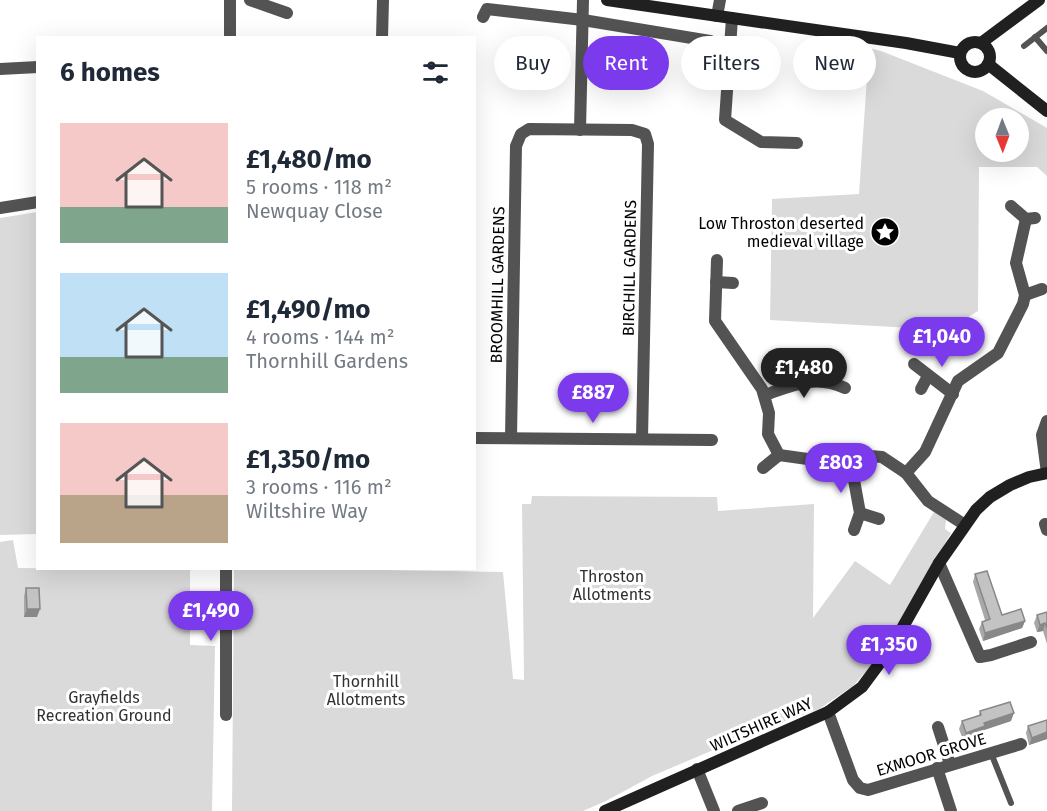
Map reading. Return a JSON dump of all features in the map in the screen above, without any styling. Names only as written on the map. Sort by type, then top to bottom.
[{"type":"street","points":[[230,0],[230,36]]},
{"type":"street","points":[[250,0],[287,13]]},
{"type":"street","points":[[382,36],[383,0]]},
{"type":"street","points":[[580,130],[583,0]]},
{"type":"street","points":[[607,0],[906,43],[960,53]]},
{"type":"street","points":[[717,16],[720,0]]},
{"type":"street","points":[[981,43],[990,54],[988,64],[980,72],[968,71],[961,64],[962,49],[970,43],[981,43],[1039,0]]},
{"type":"street","points":[[483,17],[487,9],[583,20],[681,36]]},
{"type":"street","points":[[732,18],[725,120],[762,142],[797,144]]},
{"type":"street","points":[[988,64],[1047,111]]},
{"type":"street","points":[[0,69],[36,67]]},
{"type":"street","name":"BROOMHILL GARDENS","points":[[511,438],[516,146],[521,134],[529,129],[580,130]]},
{"type":"street","name":"BIRCHILL GARDENS","points":[[580,130],[632,130],[645,134],[648,144],[642,439]]},
{"type":"street","points":[[0,207],[36,202]]},
{"type":"street","points":[[906,473],[925,452],[958,381],[998,353],[1023,304],[1025,295],[1016,263],[1030,218],[1011,206]]},
{"type":"street","points":[[717,260],[715,321],[765,395],[769,413],[768,434],[779,455]]},
{"type":"street","points":[[716,282],[733,283]]},
{"type":"street","points":[[1025,295],[1042,289]]},
{"type":"street","points":[[914,364],[952,394]]},
{"type":"street","points":[[830,382],[832,366]]},
{"type":"street","points":[[921,389],[928,376]]},
{"type":"street","points":[[765,395],[822,380],[845,388]]},
{"type":"street","points":[[1047,421],[1042,435],[1047,473]]},
{"type":"street","points":[[476,438],[712,440]]},
{"type":"street","points":[[763,468],[779,455],[829,462],[859,455],[882,457],[906,473],[928,501],[965,525]]},
{"type":"street","points":[[850,458],[860,513],[854,530]]},
{"type":"street","name":"WILTSHIRE WAY","points":[[605,811],[828,712],[862,687],[891,648],[939,563],[976,510],[990,497],[1029,477],[1047,473]]},
{"type":"street","points":[[860,513],[879,519]]},
{"type":"street","points":[[939,563],[980,657],[1030,642]]},
{"type":"street","points":[[226,570],[226,715]]},
{"type":"street","name":"EXMOOR GROVE","points":[[828,712],[853,780],[860,788],[868,790],[1021,744]]},
{"type":"street","points":[[938,727],[950,764]]},
{"type":"street","points":[[937,768],[951,811]]},
{"type":"street","name":"WILTSHIRE WAY","points":[[697,769],[714,811]]},
{"type":"street","points":[[738,811],[762,803]]},
{"type":"lane","points":[[1024,46],[1047,28]]},
{"type":"lane","points":[[1035,37],[1047,51]]},
{"type":"lane","points":[[990,752],[1011,803]]},
{"type":"green space","points":[[876,50],[983,91],[1012,108],[975,108],[975,162],[1029,162],[1029,118],[1047,128],[1047,176],[1037,167],[979,167],[978,311],[947,330],[770,320],[772,199],[859,194],[866,90],[876,90]]},
{"type":"green space","points":[[36,212],[36,534],[0,535],[0,218]]},
{"type":"green space","points":[[532,496],[717,497],[718,511],[814,504],[813,618],[855,561],[890,585],[934,512],[946,520],[945,529],[951,533],[879,657],[853,686],[819,709],[765,728],[652,776],[583,811],[232,811],[234,570],[503,572],[513,679],[524,680],[522,504],[531,504]]},
{"type":"green space","name":"Grayfields Recreation Ground","points":[[13,540],[18,568],[190,570],[190,645],[215,646],[212,811],[0,811],[0,542]]},
{"type":"building","points":[[987,571],[1002,615],[1021,609],[1025,621],[985,633],[982,622],[990,619],[975,574]]},
{"type":"building","points":[[26,588],[39,588],[40,609],[27,609]]},
{"type":"building","points":[[1047,612],[1047,628],[1045,623],[1040,625],[1037,615]]},
{"type":"building","points":[[1010,702],[1014,713],[984,723],[985,726],[966,733],[962,721],[981,715],[980,711]]},
{"type":"building","points":[[1047,720],[1047,732],[1032,738],[1028,726]]},
{"type":"place","name":"Low Throston deserted medieval village","points":[[885,232]]},
{"type":"park label","name":"Throston Allotments","points":[[612,585]]},
{"type":"park label","name":"Thornhill Allotments","points":[[366,690]]}]
